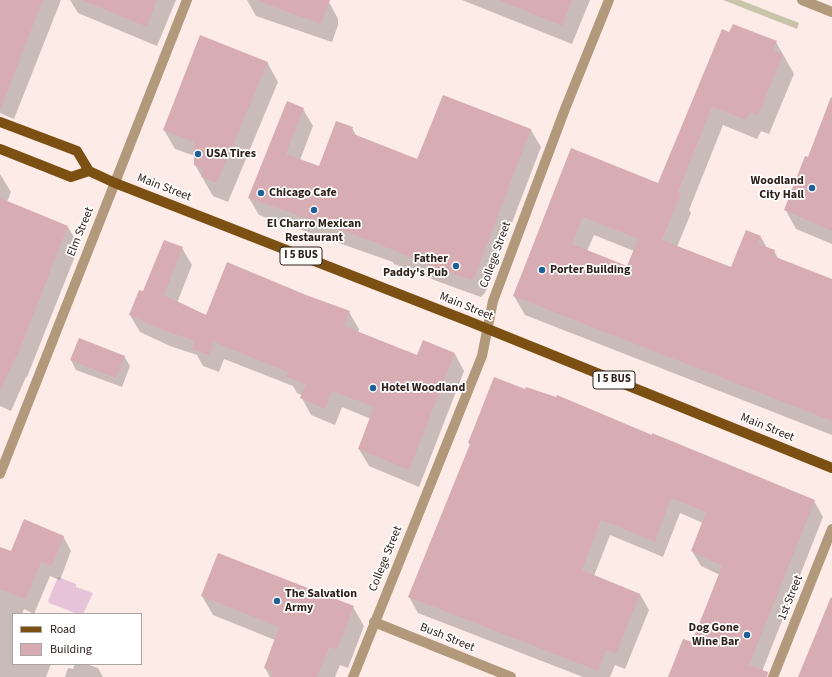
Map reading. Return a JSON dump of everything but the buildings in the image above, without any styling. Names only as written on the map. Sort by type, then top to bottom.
[{"type":"main road","points":[[0,122],[77,151],[90,171],[71,177],[0,149]]},
{"type":"main road","name":"Main Street","points":[[90,171],[115,183],[487,329],[832,468]]},
{"type":"street","name":"Elm Street","points":[[0,474],[187,0]]},
{"type":"street","name":"College Street","points":[[352,677],[482,356],[493,301],[565,109],[609,0]]},
{"type":"street","points":[[802,0],[832,12]]},
{"type":"street","name":"1st Street","points":[[773,677],[832,529]]},
{"type":"street","name":"Bush Street","points":[[374,622],[511,677]]},
{"type":"shaded area","points":[[723,0],[740,0],[799,23],[797,29]]},
{"type":"shaded area","points":[[58,577],[76,584],[76,587],[93,593],[83,613],[75,613],[49,603],[48,601]]},
{"type":"place","name":"USA Tires","points":[[198,154]]},
{"type":"place","name":"Woodland City Hall","points":[[812,188]]},
{"type":"place","name":"Chicago Cafe","points":[[261,193]]},
{"type":"place","name":"El Charro Mexican Restaurant","points":[[314,210]]},
{"type":"place","name":"Father Paddy's Pub","points":[[456,266]]},
{"type":"place","name":"Porter Building","points":[[542,270]]},
{"type":"place","name":"Hotel Woodland","points":[[373,388]]},
{"type":"place","name":"The Salvation Army","points":[[277,601]]},
{"type":"place","name":"Dog Gone Wine Bar","points":[[747,635]]}]
